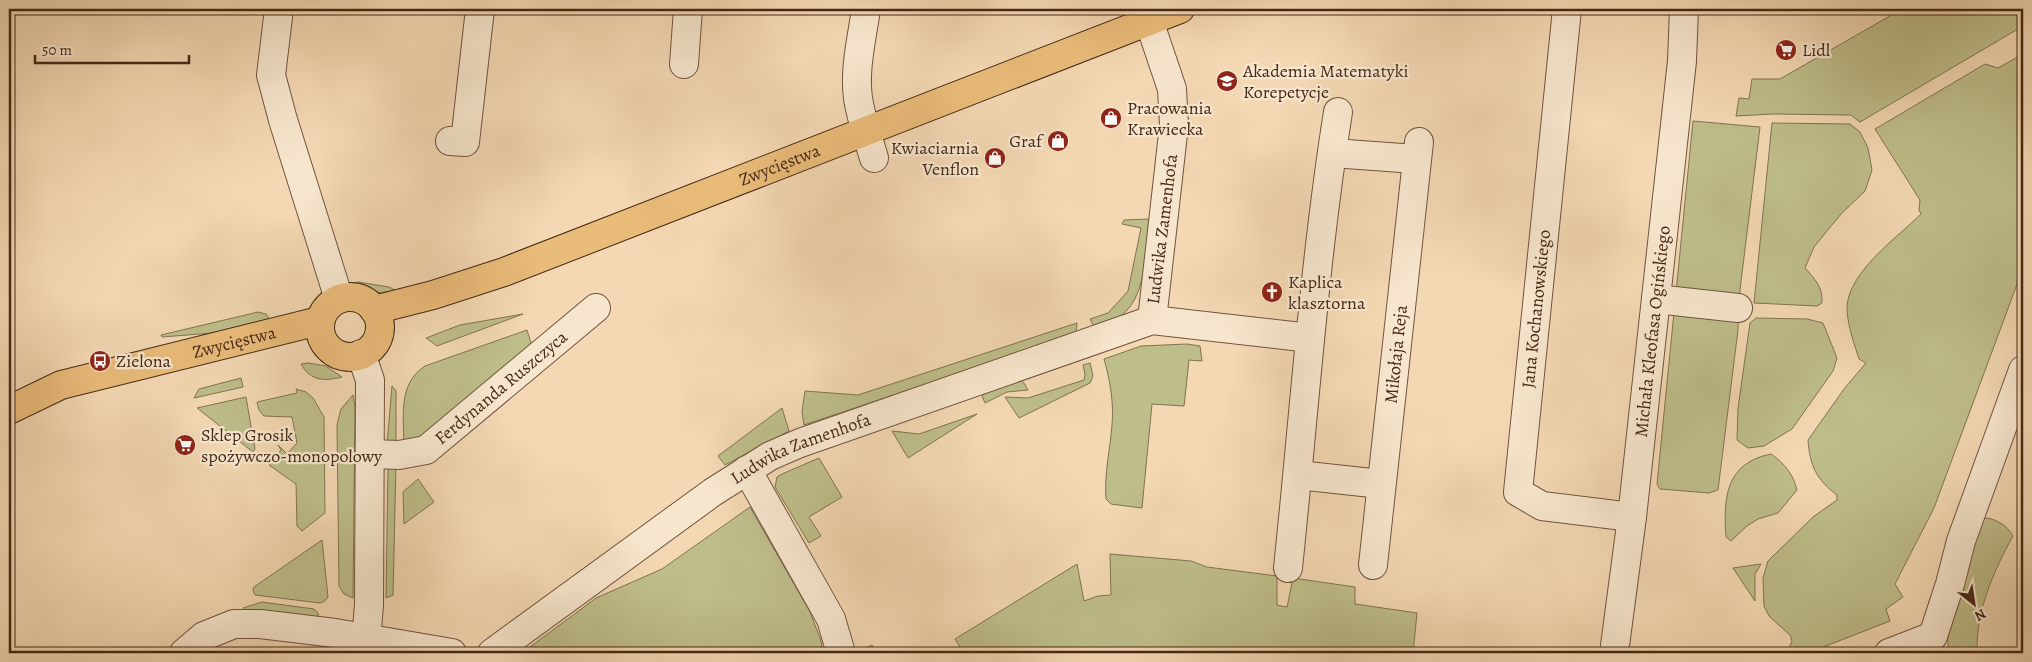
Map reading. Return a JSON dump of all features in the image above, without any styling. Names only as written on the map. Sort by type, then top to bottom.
[{"type":"main road","name":"Zwycięstwa","points":[[374,310],[433,295],[504,272],[1180,9]]},
{"type":"main road","points":[[359,298],[374,310],[379,320],[379,332],[370,348],[362,354],[346,356],[331,349],[321,334],[319,321],[326,309],[339,299],[359,298]]},
{"type":"main road","name":"Zwycięstwa","points":[[9,410],[61,385],[319,321]]},
{"type":"street","points":[[279,9],[271,75],[283,120],[339,299]]},
{"type":"street","points":[[450,140],[465,142],[480,9]]},
{"type":"street","points":[[684,64],[688,9]]},
{"type":"street","points":[[866,9],[857,74],[858,97],[865,130],[874,158]]},
{"type":"street","name":"Jana Kochanowskiego","points":[[1567,9],[1518,492],[1542,506],[1632,516]]},
{"type":"street","name":"Michała Kleofasa Ogińskiego","points":[[1614,653],[1632,516],[1682,61],[1684,9]]},
{"type":"street","name":"Ludwika Zamenhofa","points":[[1149,21],[1172,89],[1174,125],[1152,320]]},
{"type":"street","points":[[1288,568],[1310,338],[1338,112]]},
{"type":"street","name":"Mikołaja Reja","points":[[1332,153],[1418,151],[1373,565]]},
{"type":"street","points":[[1656,299],[1738,308]]},
{"type":"street","name":"Ferdynanda Ruszczyca","points":[[370,454],[399,454],[426,450],[596,308]]},
{"type":"street","name":"Ludwika Zamenhofa","points":[[492,653],[713,492],[770,456],[800,443],[1152,320],[1310,338]]},
{"type":"street","points":[[362,354],[370,380],[366,646]]},
{"type":"street","points":[[1889,653],[1933,636],[1950,584],[1961,541],[2023,370]]},
{"type":"street","points":[[747,470],[831,619],[841,653]]},
{"type":"street","points":[[1298,475],[1381,484]]},
{"type":"street","points":[[184,653],[204,636],[234,624],[260,624],[366,646],[452,653]]},
{"type":"green space","points":[[1902,9],[2023,9],[2023,26],[1860,122],[1851,115],[1773,114],[1736,116],[1739,98],[1749,99],[1752,79],[1780,79]]},
{"type":"green space","points":[[2023,54],[2023,268],[1934,508],[1895,584],[1903,597],[1886,609],[1890,621],[1808,653],[1787,653],[1792,641],[1790,635],[1769,616],[1764,606],[1763,578],[1768,561],[1813,517],[1837,500],[1837,495],[1815,471],[1810,457],[1808,440],[1844,389],[1866,363],[1859,359],[1850,329],[1847,310],[1849,296],[1855,283],[1875,257],[1921,214],[1919,210],[1920,200],[1875,129],[1985,64],[1998,68]]},
{"type":"green space","points":[[1693,121],[1760,127],[1718,490],[1709,493],[1660,489],[1657,484]]},
{"type":"green space","points":[[1772,123],[1850,124],[1860,132],[1868,148],[1872,170],[1865,191],[1841,214],[1814,247],[1805,268],[1820,288],[1822,303],[1817,306],[1754,303]]},
{"type":"green space","points":[[1149,219],[1143,274],[1134,300],[1126,311],[1116,319],[1094,327],[1090,319],[1108,313],[1128,291],[1141,228],[1122,224],[1124,220]]},
{"type":"green space","points":[[354,283],[389,287],[395,290],[378,293],[368,292]]},
{"type":"green space","points":[[258,312],[266,314],[270,320],[225,332],[162,337],[161,335]]},
{"type":"green space","points":[[523,314],[437,346],[426,338],[460,325]]},
{"type":"green space","points":[[1756,318],[1807,319],[1823,323],[1837,358],[1833,371],[1792,429],[1764,446],[1748,448],[1737,440],[1738,408],[1750,323]]},
{"type":"green space","points":[[1077,323],[1076,334],[804,425],[802,412],[805,391],[858,395]]},
{"type":"green space","points":[[527,330],[532,346],[411,447],[404,448],[404,403],[410,382],[416,374],[425,366]]},
{"type":"green space","points":[[1187,344],[1200,346],[1202,361],[1189,360],[1184,406],[1152,404],[1142,508],[1111,504],[1106,499],[1106,472],[1112,425],[1112,400],[1104,359],[1141,346]]},
{"type":"green space","points":[[308,363],[326,366],[342,377],[319,379],[314,377],[301,364]]},
{"type":"green space","points":[[1090,363],[1093,376],[1090,383],[1019,418],[1005,397],[1028,398],[1084,380],[1083,365]]},
{"type":"green space","points":[[241,378],[243,387],[194,398],[199,389]]},
{"type":"green space","points":[[1020,380],[1028,390],[1007,392],[985,403],[982,396],[986,391]]},
{"type":"green space","points":[[392,386],[396,391],[396,448],[387,444]]},
{"type":"green space","points":[[296,389],[306,392],[313,398],[324,417],[325,513],[302,531],[297,526],[296,484],[269,465],[281,450],[278,445],[287,454],[297,443],[292,417],[264,416],[259,410],[257,402],[297,393]]},
{"type":"green space","points":[[353,395],[355,407],[353,598],[344,594],[339,586],[337,425],[341,409]]},
{"type":"green space","points":[[246,397],[255,449],[253,452],[197,408]]},
{"type":"green space","points":[[782,408],[789,431],[725,465],[718,456]]},
{"type":"green space","points":[[977,414],[908,458],[892,431],[919,434]]},
{"type":"green space","points":[[1771,454],[1788,470],[1797,490],[1778,513],[1758,519],[1747,526],[1731,541],[1726,537],[1725,522],[1725,508],[1730,484],[1745,465]]},
{"type":"green space","points":[[819,458],[842,497],[809,517],[821,536],[809,543],[775,487],[777,477]]},
{"type":"green space","points":[[396,463],[393,595],[386,598],[388,467]]},
{"type":"green space","points":[[418,479],[434,502],[404,524],[403,492]]},
{"type":"green space","points":[[750,507],[810,612],[821,641],[823,653],[522,653],[596,598],[662,569]]},
{"type":"green space","points":[[1984,518],[2000,523],[2013,536],[1987,592],[1979,622],[1977,653],[1948,653],[1948,623],[1956,591]]},
{"type":"green space","points":[[322,540],[328,597],[325,601],[320,603],[255,595],[254,587]]},
{"type":"green space","points":[[1110,554],[1191,561],[1207,567],[1277,576],[1277,605],[1287,607],[1293,578],[1355,587],[1355,604],[1417,613],[1413,653],[964,653],[955,639],[1077,564],[1084,601],[1098,596],[1111,595]]},
{"type":"green space","points":[[1761,564],[1755,574],[1755,601],[1733,568]]},
{"type":"green space","points":[[262,602],[314,609],[318,613],[319,622],[246,612],[243,608]]},
{"type":"green space","points":[[872,645],[878,653],[860,653],[860,650]]},
{"type":"place","name":"Lidl","points":[[1786,50]]},
{"type":"place","name":"Akademia Matematyki Korepetycje","points":[[1227,81]]},
{"type":"place","name":"Pracowania Krawiecka","points":[[1111,118]]},
{"type":"place","name":"Graf","points":[[1058,141]]},
{"type":"place","name":"Kwiaciarnia Venflon","points":[[995,158]]},
{"type":"place","name":"Kaplica klasztorna","points":[[1272,292]]},
{"type":"place","name":"Zielona","points":[[100,361]]},
{"type":"place","name":"Sklep Grosik spożywczo-monopolowy","points":[[185,445]]}]
